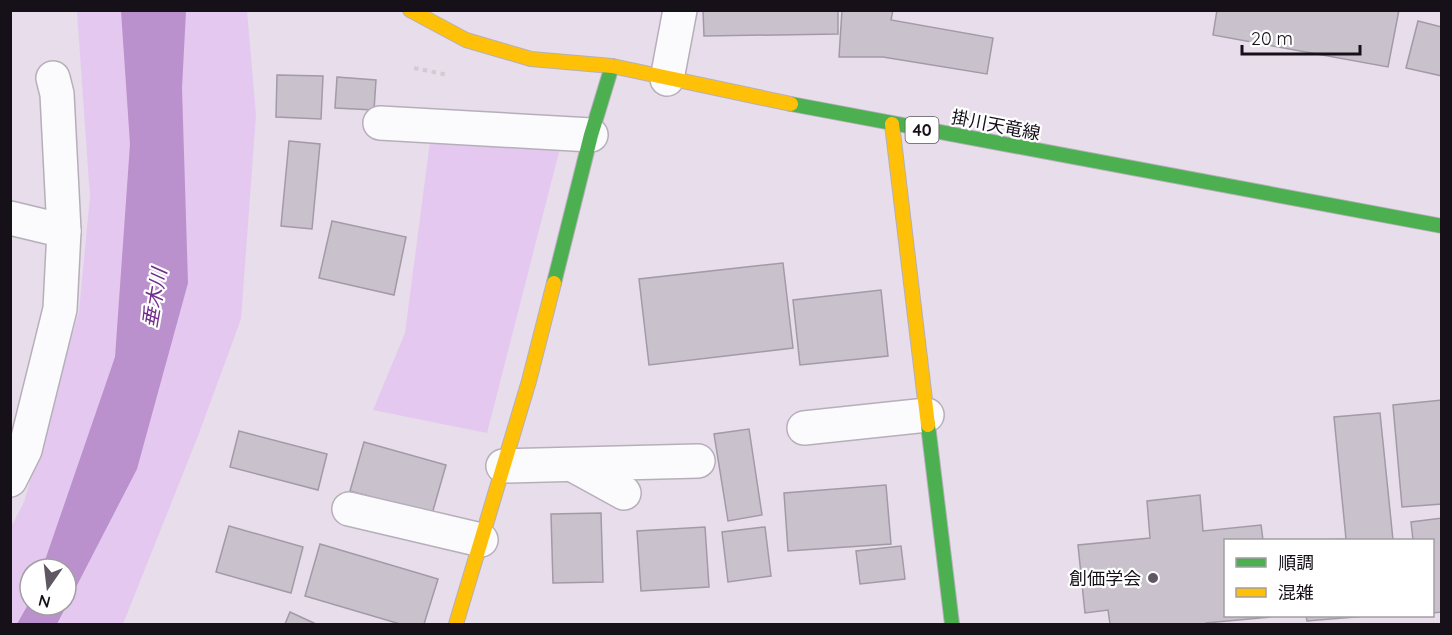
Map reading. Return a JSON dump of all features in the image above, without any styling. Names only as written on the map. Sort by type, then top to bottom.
[{"type":"street","name":"掛川天竜線","points":[[410,10],[466,40],[531,59],[612,66],[892,124],[1442,226]]},
{"type":"street","points":[[667,79],[680,10]]},
{"type":"street","points":[[456,624],[529,381],[591,135],[612,66]]},
{"type":"street","points":[[10,480],[25,450],[60,309],[64,231],[57,94],[53,78]]},
{"type":"street","points":[[380,123],[591,135]]},
{"type":"street","points":[[892,124],[952,624]]},
{"type":"street","points":[[10,218],[64,231]]},
{"type":"street","points":[[804,428],[927,415]]},
{"type":"street","points":[[503,466],[698,461]]},
{"type":"street","points":[[573,465],[624,494]]},
{"type":"street","points":[[349,509],[481,540]]},
{"type":"shaded area","points":[[77,11],[247,11],[256,115],[241,319],[198,436],[123,624],[11,624],[10,529],[24,502],[79,311],[90,197]]},
{"type":"shaded area","points":[[430,142],[560,148],[487,433],[373,410],[405,333]]},
{"type":"water","name":"垂木川","points":[[121,11],[186,11],[182,88],[188,283],[137,469],[78,583],[78,557],[46,557],[115,357],[130,144]]},
{"type":"water","points":[[21,617],[61,617],[57,624],[17,624]]},
{"type":"building","points":[[703,10],[838,10],[838,34],[704,36]]},
{"type":"building","points":[[842,10],[893,10],[891,20],[993,38],[987,74],[883,57],[839,57]]},
{"type":"building","points":[[1217,10],[1399,10],[1388,67],[1213,35]]},
{"type":"building","points":[[1418,21],[1442,27],[1442,76],[1406,68]]},
{"type":"building","points":[[277,75],[323,76],[321,119],[276,117]]},
{"type":"building","points":[[337,77],[376,80],[374,110],[335,108]]},
{"type":"building","points":[[289,141],[320,144],[312,229],[281,226]]},
{"type":"building","points":[[332,221],[406,237],[394,295],[319,278]]},
{"type":"building","points":[[783,263],[793,348],[649,365],[639,279]]},
{"type":"building","points":[[881,290],[888,356],[800,365],[793,300]]},
{"type":"building","points":[[1442,400],[1442,504],[1402,507],[1393,405]]},
{"type":"building","points":[[1380,413],[1393,539],[1346,539],[1334,417]]},
{"type":"building","points":[[749,429],[762,515],[728,521],[714,434]]},
{"type":"building","points":[[239,431],[327,454],[318,490],[230,467]]},
{"type":"building","points":[[364,442],[446,465],[432,514],[350,491]]},
{"type":"building","points":[[886,485],[891,544],[788,551],[784,493]]},
{"type":"building","name":"創価学会","points":[[1200,495],[1203,531],[1261,525],[1263,539],[1224,539],[1224,617],[1271,617],[1206,624],[1110,624],[1108,610],[1085,613],[1078,545],[1150,538],[1147,501]]},
{"type":"building","points":[[601,513],[603,582],[553,583],[551,514]]},
{"type":"building","points":[[1442,518],[1442,612],[1434,613],[1434,539],[1413,539],[1411,522]]},
{"type":"building","points":[[229,526],[303,547],[291,593],[216,572]]},
{"type":"building","points":[[705,527],[709,587],[641,591],[637,531]]},
{"type":"building","points":[[765,527],[771,576],[728,582],[722,532]]},
{"type":"building","points":[[320,544],[438,579],[424,624],[400,624],[305,596]]},
{"type":"building","points":[[901,546],[905,579],[860,584],[856,551]]},
{"type":"building","points":[[290,612],[316,624],[285,624]]},
{"type":"building","points":[[1306,617],[1355,617],[1307,621]]},
{"type":"traffic: fast","points":[[554,283],[591,135],[612,66]]},
{"type":"traffic: fast","points":[[791,104],[1442,226]]},
{"type":"traffic: fast","points":[[928,425],[952,624]]},
{"type":"traffic: slow","points":[[410,10],[466,40],[531,59],[612,66],[791,104]]},
{"type":"traffic: slow","points":[[892,124],[928,425]]},
{"type":"traffic: slow","points":[[456,624],[529,381],[554,283]]},
{"type":"place","name":"創価学会","points":[[1153,578]]}]
